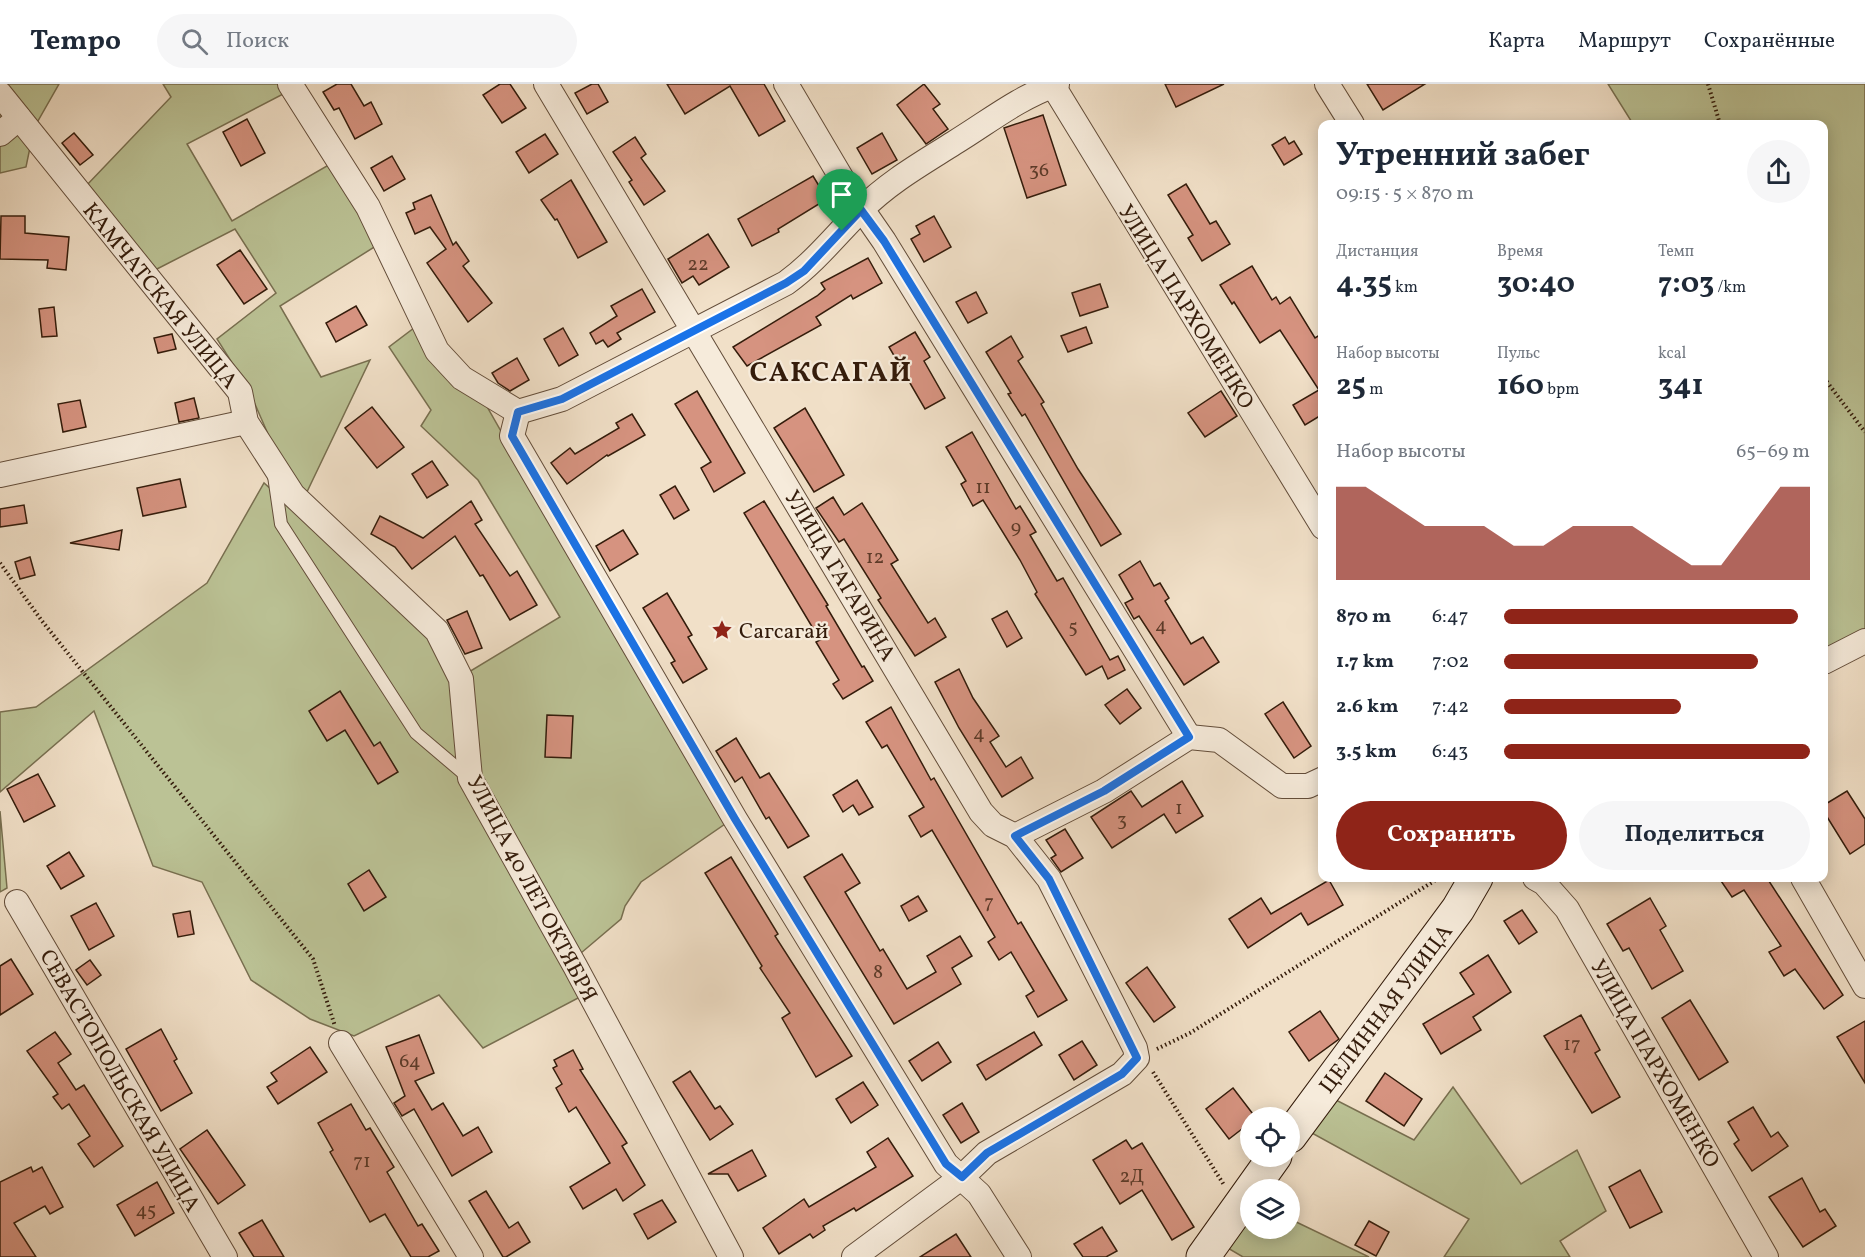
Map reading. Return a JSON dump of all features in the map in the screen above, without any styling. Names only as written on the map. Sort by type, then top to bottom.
[{"type":"street","points":[[290,84],[368,207],[437,351],[462,378],[518,412],[562,399],[696,332],[786,283],[804,271],[861,210],[911,168],[954,143],[1024,96],[1054,85]]},
{"type":"street","name":"УЛИЦА ГАГАРИНА","points":[[546,84],[981,812],[993,825],[1015,836],[1049,879],[1137,1058]]},
{"type":"street","points":[[786,84],[861,210],[891,251],[1189,737]]},
{"type":"street","points":[[1327,84],[1350,120]]},
{"type":"street","name":"УЛИЦА ПАРХОМЕНКО","points":[[1054,85],[1318,519]]},
{"type":"street","name":"КАМЧАТСКАЯ УЛИЦА","points":[[0,94],[240,392],[246,422],[0,475]]},
{"type":"street","points":[[0,134],[19,118]]},
{"type":"street","points":[[518,412],[512,436],[748,840],[946,1164],[979,1194],[1018,1257]]},
{"type":"street","name":"УЛИЦА 40 ЛЕТ ОКТЯБРЯ","points":[[246,422],[293,495],[437,631],[461,680],[470,778],[575,966],[731,1257]]},
{"type":"street","points":[[1828,661],[1865,641]]},
{"type":"street","points":[[1015,836],[1104,791],[1189,737],[1219,740],[1282,786],[1308,786],[1318,781]]},
{"type":"street","name":"ЦЕЛИННАЯ УЛИЦА","points":[[1300,1122],[1458,909],[1474,882]]},
{"type":"street","name":"УЛИЦА ПАРХОМЕНКО","points":[[1542,882],[1567,909],[1766,1257]]},
{"type":"street","points":[[1805,882],[1865,986]]},
{"type":"street","name":"СЕВАСТОПОЛЬСКАЯ УЛИЦА","points":[[17,902],[225,1257]]},
{"type":"street","points":[[341,1043],[471,1257]]},
{"type":"street","points":[[854,1257],[962,1177],[987,1153],[1122,1074],[1137,1058]]},
{"type":"street","points":[[1203,1257],[1267,1167]]},
{"type":"lane","points":[[272,463],[281,524],[416,733],[470,778]]},
{"type":"path","points":[[1708,84],[1719,120]]},
{"type":"path","points":[[1828,383],[1865,432]]},
{"type":"path","points":[[0,563],[42,621],[313,959],[341,1043]]},
{"type":"path","points":[[1137,1058],[1190,1033],[1433,882]]},
{"type":"path","points":[[1137,1058],[1149,1065],[1237,1206]]},
{"type":"green space","points":[[0,84],[59,84],[34,128],[26,167],[0,173]]},
{"type":"green space","points":[[163,84],[284,84],[289,91],[187,144],[232,221],[332,163],[376,246],[280,306],[321,377],[370,360],[305,496],[278,457],[248,388],[217,339],[276,293],[235,229],[155,270],[85,187],[171,97]]},
{"type":"green space","points":[[1608,84],[1865,84],[1865,652],[1828,670],[1828,120],[1630,120]]},
{"type":"green space","points":[[414,328],[486,405],[725,824],[641,882],[625,906],[621,919],[581,953],[580,997],[483,1048],[439,995],[354,1036],[310,1019],[251,980],[202,882],[153,866],[94,711],[0,792],[0,712],[36,707],[207,583],[264,483],[402,606],[464,675],[560,617],[478,480],[421,426],[431,410],[389,347]]},
{"type":"green space","points":[[0,811],[7,888],[0,892]]},
{"type":"green space","points":[[1453,1087],[1521,1184],[1577,1150],[1606,1211],[1560,1241],[1570,1257],[1444,1257],[1469,1219],[1310,1132],[1334,1099],[1414,1140]]},
{"type":"green space","points":[[1300,1224],[1369,1257],[1243,1257],[1226,1247],[1240,1226],[1240,1239],[1300,1239]]},
{"type":"building","points":[[337,84],[351,84],[364,106],[371,102],[382,124],[355,139],[339,108],[334,110],[323,92]]},
{"type":"building","points":[[500,84],[510,84],[526,108],[502,123],[483,95]]},
{"type":"building","points":[[592,84],[598,84],[608,102],[587,114],[575,93]]},
{"type":"building","points":[[667,84],[764,84],[785,121],[759,136],[730,86],[685,114]]},
{"type":"building","points":[[924,84],[940,104],[933,109],[948,129],[926,144],[897,105]]},
{"type":"building","points":[[1165,84],[1224,84],[1176,107]]},
{"type":"building","points":[[1367,84],[1425,84],[1383,110]]},
{"type":"building","points":[[1043,115],[1066,185],[1027,198],[1004,128]]},
{"type":"building","points":[[247,119],[265,153],[241,166],[223,132]]},
{"type":"building","points":[[74,133],[93,155],[80,165],[62,143]]},
{"type":"building","points":[[882,133],[897,160],[872,174],[857,148]]},
{"type":"building","points":[[545,134],[558,154],[529,173],[516,152]]},
{"type":"building","points":[[635,137],[646,154],[641,158],[665,191],[644,205],[629,182],[632,180],[613,152]]},
{"type":"building","points":[[1285,137],[1289,144],[1294,141],[1302,154],[1284,165],[1272,145]]},
{"type":"building","points":[[392,156],[405,179],[384,191],[371,168]]},
{"type":"building","points":[[813,176],[827,199],[778,229],[779,232],[752,246],[738,219]]},
{"type":"building","points":[[571,180],[607,242],[578,258],[557,219],[555,220],[541,200]]},
{"type":"building","points":[[1186,184],[1210,224],[1216,221],[1230,244],[1202,261],[1188,238],[1193,235],[1168,195]]},
{"type":"building","points":[[431,195],[453,245],[456,242],[469,261],[463,266],[492,303],[468,322],[427,263],[446,249],[430,227],[415,234],[406,213],[415,209],[413,203]]},
{"type":"building","points":[[1,216],[25,216],[25,233],[69,237],[66,270],[47,268],[48,260],[0,259]]},
{"type":"building","points":[[934,216],[951,247],[924,262],[911,239],[920,234],[916,226]]},
{"type":"building","points":[[708,234],[729,267],[699,285],[693,276],[682,283],[668,259]]},
{"type":"building","points":[[240,250],[267,289],[244,304],[217,265]]},
{"type":"building","points":[[868,258],[882,283],[853,299],[851,295],[816,317],[821,325],[747,366],[733,347],[817,296],[825,289],[821,283]]},
{"type":"building","points":[[1252,266],[1272,300],[1276,297],[1280,304],[1290,297],[1315,338],[1318,336],[1318,388],[1280,330],[1260,343],[1234,302],[1232,304],[1220,285]]},
{"type":"building","points":[[1100,284],[1108,307],[1080,316],[1072,293]]},
{"type":"building","points":[[642,289],[655,312],[617,333],[621,339],[608,347],[603,340],[596,344],[590,333],[617,316],[611,306]]},
{"type":"building","points":[[976,292],[987,313],[968,323],[956,302]]},
{"type":"building","points":[[356,306],[367,325],[336,342],[326,323]]},
{"type":"building","points":[[54,307],[57,336],[42,337],[39,309]]},
{"type":"building","points":[[1086,327],[1092,343],[1068,352],[1061,336]]},
{"type":"building","points":[[563,328],[578,355],[559,366],[544,339]]},
{"type":"building","points":[[915,332],[930,357],[924,361],[945,398],[925,409],[889,347]]},
{"type":"building","points":[[172,334],[176,349],[158,353],[154,338]]},
{"type":"building","points":[[1011,336],[1023,357],[1018,361],[1044,402],[1041,404],[1078,469],[1121,534],[1101,546],[1025,414],[1022,416],[1008,394],[1011,393],[986,352]]},
{"type":"building","points":[[517,358],[529,380],[510,391],[498,383],[492,373]]},
{"type":"building","points":[[697,391],[745,473],[714,492],[701,468],[711,462],[675,404]]},
{"type":"building","points":[[1221,391],[1237,416],[1205,437],[1188,413]]},
{"type":"building","points":[[1318,391],[1318,417],[1305,425],[1293,405]]},
{"type":"building","points":[[194,398],[199,418],[179,422],[175,403]]},
{"type":"building","points":[[80,400],[86,427],[63,432],[58,404]]},
{"type":"building","points":[[372,407],[404,447],[377,468],[345,428]]},
{"type":"building","points":[[805,408],[844,475],[814,492],[774,428]]},
{"type":"building","points":[[632,414],[645,435],[607,455],[567,484],[551,463],[570,448],[575,454],[619,428],[616,423]]},
{"type":"building","points":[[972,432],[1016,509],[1020,506],[1036,532],[1030,535],[1057,581],[1063,578],[1110,660],[1118,656],[1125,670],[1108,679],[1102,666],[1086,675],[1035,594],[1037,592],[1020,560],[983,500],[973,506],[961,484],[966,481],[946,447]]},
{"type":"building","points":[[432,461],[448,485],[427,498],[412,474]]},
{"type":"building","points":[[180,479],[186,507],[143,516],[137,488]]},
{"type":"building","points":[[675,486],[689,510],[674,519],[660,495]]},
{"type":"building","points":[[833,497],[844,515],[862,503],[898,560],[891,564],[928,623],[935,618],[946,637],[915,656],[878,600],[881,598],[844,539],[839,542],[816,508]]},
{"type":"building","points":[[471,501],[482,520],[475,524],[510,576],[517,571],[537,605],[510,620],[483,575],[480,576],[455,536],[412,569],[395,547],[371,534],[380,516],[423,538]]},
{"type":"building","points":[[764,501],[828,605],[826,606],[862,667],[864,666],[873,681],[843,699],[833,684],[839,680],[816,642],[820,640],[744,513]]},
{"type":"building","points":[[24,505],[27,523],[0,527],[0,509]]},
{"type":"building","points":[[122,530],[119,550],[70,543]]},
{"type":"building","points":[[623,530],[638,554],[610,571],[596,546]]},
{"type":"building","points":[[30,557],[35,575],[20,579],[15,562]]},
{"type":"building","points":[[1140,561],[1154,586],[1160,583],[1169,598],[1165,601],[1191,644],[1203,637],[1219,662],[1184,685],[1139,616],[1134,619],[1125,603],[1133,599],[1119,575]]},
{"type":"building","points":[[667,593],[692,635],[688,637],[707,669],[683,683],[671,663],[675,661],[643,608]]},
{"type":"building","points":[[467,611],[482,648],[465,654],[447,620]]},
{"type":"building","points":[[1007,611],[1022,638],[1007,647],[992,619]]},
{"type":"building","points":[[959,669],[973,698],[999,736],[990,742],[1006,767],[1021,757],[1033,778],[1002,797],[959,728],[935,682]]},
{"type":"building","points":[[1127,689],[1141,708],[1120,724],[1105,705]]},
{"type":"building","points":[[340,691],[374,746],[380,742],[398,772],[378,784],[345,730],[327,741],[309,711]]},
{"type":"building","points":[[1283,702],[1311,746],[1294,758],[1265,714]]},
{"type":"building","points":[[891,707],[931,780],[934,778],[1018,924],[1021,922],[1067,1000],[1038,1017],[1026,996],[1034,991],[1011,952],[999,960],[988,942],[995,937],[932,830],[921,837],[909,816],[924,807],[887,745],[882,748],[866,722]]},
{"type":"building","points":[[547,715],[573,716],[571,758],[545,757]]},
{"type":"building","points":[[736,738],[760,778],[769,773],[809,836],[788,848],[769,817],[766,819],[742,777],[735,782],[716,751]]},
{"type":"building","points":[[38,774],[55,806],[24,822],[7,789]]},
{"type":"building","points":[[857,780],[873,807],[859,815],[853,805],[843,812],[833,795]]},
{"type":"building","points":[[1182,781],[1203,816],[1176,833],[1164,814],[1112,848],[1091,817],[1131,791],[1142,807]]},
{"type":"building","points":[[1847,791],[1865,819],[1865,844],[1850,854],[1828,818],[1828,803]]},
{"type":"building","points":[[1065,829],[1083,858],[1061,872],[1051,858],[1056,855],[1046,840]]},
{"type":"building","points":[[69,852],[84,876],[61,889],[47,866]]},
{"type":"building","points":[[842,854],[860,883],[845,892],[880,951],[883,949],[907,989],[936,972],[927,956],[960,936],[972,956],[952,968],[961,984],[894,1024],[804,877]]},
{"type":"building","points":[[731,857],[778,934],[775,936],[852,1056],[816,1077],[782,1018],[790,1013],[760,968],[762,966],[705,873]]},
{"type":"building","points":[[369,870],[386,897],[364,911],[348,884]]},
{"type":"building","points":[[1326,882],[1330,882],[1343,905],[1308,925],[1301,913],[1248,948],[1229,919],[1261,898],[1271,914]]},
{"type":"building","points":[[1722,882],[1770,882],[1843,995],[1824,1009],[1795,969],[1784,976],[1769,952],[1781,946],[1744,890],[1732,897]]},
{"type":"building","points":[[918,896],[927,911],[909,921],[901,906]]},
{"type":"building","points":[[1650,898],[1666,926],[1660,930],[1683,971],[1652,989],[1629,948],[1623,951],[1607,924]]},
{"type":"building","points":[[96,903],[114,936],[89,950],[71,916]]},
{"type":"building","points":[[1522,910],[1537,932],[1519,944],[1504,921]]},
{"type":"building","points":[[190,911],[194,934],[178,937],[173,914]]},
{"type":"building","points":[[1488,955],[1511,992],[1473,1017],[1481,1030],[1441,1054],[1423,1024],[1474,994],[1460,973]]},
{"type":"building","points":[[11,959],[33,994],[0,1015],[0,966]]},
{"type":"building","points":[[90,960],[101,975],[87,985],[76,970]]},
{"type":"building","points":[[1147,967],[1175,1007],[1154,1022],[1126,983]]},
{"type":"building","points":[[1690,1000],[1728,1062],[1699,1080],[1662,1018]]},
{"type":"building","points":[[1320,1011],[1339,1039],[1309,1061],[1289,1032]]},
{"type":"building","points":[[1581,1015],[1600,1050],[1595,1053],[1620,1097],[1592,1113],[1544,1036]]},
{"type":"building","points":[[1865,1021],[1865,1083],[1837,1037]]},
{"type":"building","points":[[161,1029],[177,1059],[174,1061],[192,1093],[161,1111],[126,1049]]},
{"type":"building","points":[[55,1032],[71,1054],[58,1063],[76,1090],[84,1085],[123,1146],[94,1167],[78,1144],[90,1136],[69,1104],[62,1109],[53,1097],[58,1094],[27,1051]]},
{"type":"building","points":[[1034,1032],[1042,1045],[986,1080],[977,1065]]},
{"type":"building","points":[[419,1035],[434,1073],[415,1081],[432,1110],[443,1103],[463,1136],[478,1127],[492,1152],[452,1176],[414,1109],[402,1116],[394,1103],[405,1096],[386,1047]]},
{"type":"building","points":[[1082,1041],[1097,1065],[1074,1080],[1059,1055]]},
{"type":"building","points":[[938,1042],[951,1062],[922,1081],[909,1061]]},
{"type":"building","points":[[310,1047],[327,1072],[278,1104],[267,1087],[277,1081],[271,1073]]},
{"type":"building","points":[[573,1050],[583,1069],[580,1070],[627,1143],[622,1146],[645,1185],[623,1201],[616,1189],[583,1209],[570,1187],[610,1163],[576,1107],[569,1112],[556,1088],[562,1084],[553,1068],[557,1066],[554,1060]]},
{"type":"building","points":[[690,1071],[715,1109],[720,1106],[733,1124],[710,1140],[673,1082]]},
{"type":"building","points":[[1385,1073],[1422,1099],[1404,1126],[1366,1101]]},
{"type":"building","points":[[863,1082],[878,1105],[851,1123],[836,1099]]},
{"type":"building","points":[[1233,1088],[1248,1107],[1240,1107],[1240,1130],[1229,1139],[1206,1109]]},
{"type":"building","points":[[962,1103],[979,1132],[961,1143],[943,1115]]},
{"type":"building","points":[[351,1104],[366,1130],[370,1128],[394,1167],[387,1172],[418,1226],[422,1224],[439,1251],[428,1257],[411,1257],[385,1214],[370,1222],[330,1152],[333,1150],[318,1123]]},
{"type":"building","points":[[1753,1107],[1771,1137],[1778,1132],[1788,1146],[1752,1171],[1734,1144],[1739,1140],[1728,1122]]},
{"type":"building","points":[[207,1130],[245,1185],[218,1204],[180,1149]]},
{"type":"building","points":[[888,1138],[913,1176],[856,1211],[854,1208],[823,1226],[825,1230],[813,1238],[810,1234],[779,1254],[763,1228],[804,1199],[809,1207],[876,1167],[867,1152]]},
{"type":"building","points":[[1126,1140],[1132,1149],[1142,1143],[1194,1227],[1172,1240],[1142,1190],[1120,1204],[1093,1160]]},
{"type":"building","points":[[752,1150],[766,1176],[738,1191],[728,1174],[708,1174]]},
{"type":"building","points":[[31,1167],[33,1172],[42,1167],[63,1207],[50,1214],[45,1206],[14,1223],[36,1257],[0,1257],[0,1182]]},
{"type":"building","points":[[1640,1170],[1662,1212],[1630,1228],[1609,1187]]},
{"type":"building","points":[[1802,1178],[1820,1212],[1825,1209],[1836,1226],[1803,1247],[1769,1197]]},
{"type":"building","points":[[157,1182],[174,1213],[135,1236],[117,1205]]},
{"type":"building","points":[[486,1191],[509,1228],[518,1222],[530,1242],[506,1257],[503,1257],[469,1201]]},
{"type":"building","points":[[662,1200],[676,1222],[648,1239],[634,1214]]},
{"type":"building","points":[[262,1220],[284,1257],[254,1257],[239,1233]]},
{"type":"building","points":[[1369,1221],[1389,1232],[1376,1256],[1355,1245]]},
{"type":"building","points":[[1102,1227],[1117,1251],[1106,1257],[1083,1257],[1074,1244]]},
{"type":"building","points":[[956,1234],[971,1257],[920,1257]]},
{"type":"place","name":"Сагсагай","points":[[722,630]]},
{"type":"district","name":"САКСАГАЙ","points":[[831,371]]},
{"type":"route","points":[[861,210],[884,241],[1189,737],[1104,791],[1015,836],[1049,879],[1135,1048],[1137,1058],[1122,1074],[987,1153],[962,1177],[946,1164],[735,819],[512,436],[518,412],[562,399],[696,332],[786,283],[804,271],[842,231],[861,210]]}]
